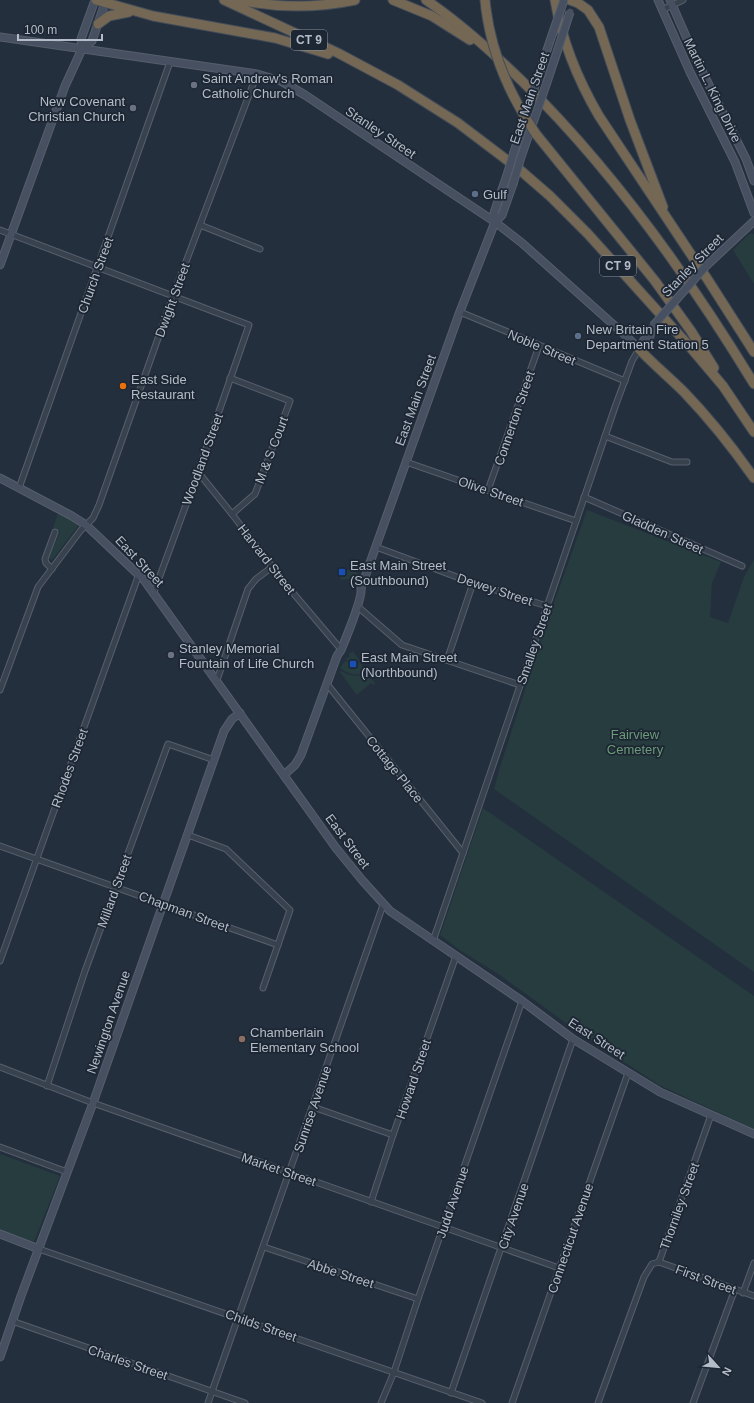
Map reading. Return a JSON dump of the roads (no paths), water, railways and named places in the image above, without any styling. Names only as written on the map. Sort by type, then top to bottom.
[{"type":"highway","name":"CT 9","points":[[224,0],[338,53],[393,82],[474,134],[520,170],[550,196],[608,255],[702,360],[724,386],[754,432]]},
{"type":"highway","points":[[240,0],[275,6],[329,5],[355,0]]},
{"type":"highway","points":[[393,0],[442,22],[502,62]]},
{"type":"highway","points":[[426,0],[460,25],[502,62],[566,126],[628,202],[699,300],[754,384]]},
{"type":"highway","points":[[555,0],[560,26],[568,50],[588,97],[607,131],[667,219],[754,352]]},
{"type":"highway","points":[[101,1],[136,12],[284,40],[325,53],[393,82]]},
{"type":"highway","points":[[572,1],[588,10],[595,18],[601,31],[630,120],[667,219]]},
{"type":"highway","points":[[485,4],[494,49],[504,77],[517,104],[536,134],[666,297],[701,345],[724,386]]},
{"type":"highway","points":[[98,24],[103,19],[113,14],[136,12]]},
{"type":"highway","points":[[639,349],[690,399],[724,438],[754,478]]},
{"type":"main road","name":"East Main Street","points":[[284,775],[295,765],[300,757],[337,656],[342,650],[406,462],[460,312],[495,222],[494,213],[564,0]]},
{"type":"main road","name":"Martin L. King Drive","points":[[658,0],[688,67],[735,162],[754,212]]},
{"type":"main road","points":[[0,265],[65,86],[82,49],[92,41],[98,24],[101,1]]},
{"type":"main road","points":[[82,49],[81,39],[101,1]]},
{"type":"main road","name":"East Main Street","points":[[495,222],[502,216],[557,52],[572,1]]},
{"type":"main road","name":"Martin L. King Drive","points":[[671,3],[701,70],[746,159],[754,181]]},
{"type":"main road","name":"Stanley Street","points":[[0,37],[257,74],[281,81],[301,92],[495,222],[522,243],[629,338],[639,349],[644,340],[649,337],[652,328],[686,288],[714,258],[754,221]]},
{"type":"main road","name":"East Street","points":[[0,478],[69,514],[86,525],[139,574],[154,592],[340,854],[384,905],[397,916],[522,1001],[573,1039],[660,1092],[754,1134]]},
{"type":"main road","name":"East Main Street","points":[[337,656],[336,652],[357,593],[362,588]]},
{"type":"main road","name":"Newington Avenue","points":[[0,1357],[93,1103],[227,725],[240,713]]},
{"type":"main road","points":[[0,1234],[39,1249]]},
{"type":"street","points":[[662,10],[671,3],[683,0]]},
{"type":"street","name":"Church Street","points":[[18,488],[170,62]]},
{"type":"street","name":"Dwight Street","points":[[0,690],[38,587],[95,513],[102,498],[174,296],[257,74]]},
{"type":"street","points":[[200,225],[260,249]]},
{"type":"street","points":[[0,230],[174,296]]},
{"type":"street","name":"Woodland Street","points":[[154,592],[198,472],[249,325],[174,296]]},
{"type":"street","name":"Noble Street","points":[[460,312],[625,381]]},
{"type":"street","name":"Connerton Street","points":[[488,490],[539,346]]},
{"type":"street","name":"Smalley Street","points":[[433,941],[605,436],[632,361],[639,349]]},
{"type":"street","name":"M & S Court","points":[[230,378],[290,401],[255,494],[232,514]]},
{"type":"street","points":[[605,436],[672,462],[687,462]]},
{"type":"street","name":"Olive Street","points":[[406,462],[576,521]]},
{"type":"street","name":"Harvard Street","points":[[198,472],[272,567],[338,646]]},
{"type":"street","name":"Gladden Street","points":[[584,497],[742,566]]},
{"type":"street","points":[[52,569],[47,565],[45,560],[55,532]]},
{"type":"street","name":"Dewey Street","points":[[376,547],[473,583],[547,606]]},
{"type":"street","points":[[217,680],[248,589],[256,580],[272,567]]},
{"type":"street","name":"Rhodes Street","points":[[0,961],[139,574]]},
{"type":"street","points":[[447,660],[473,583]]},
{"type":"street","points":[[357,606],[402,644],[520,685]]},
{"type":"street","name":"Cottage Place","points":[[327,684],[463,853]]},
{"type":"street","name":"Millard Street","points":[[47,1086],[85,972],[168,744],[214,760]]},
{"type":"street","points":[[188,835],[226,849],[290,910],[263,988]]},
{"type":"street","name":"Chapman Street","points":[[0,846],[278,945]]},
{"type":"street","name":"Sunrise Avenue","points":[[208,1403],[384,905]]},
{"type":"street","name":"Howard Street","points":[[371,1202],[456,956]]},
{"type":"street","name":"Judd Avenue","points":[[381,1403],[394,1372],[442,1228],[522,1001]]},
{"type":"street","name":"City Avenue","points":[[451,1393],[573,1039]]},
{"type":"street","name":"Market Street","points":[[0,1067],[93,1103],[442,1228],[559,1268]]},
{"type":"street","name":"Connecticut Avenue","points":[[512,1403],[628,1073]]},
{"type":"street","points":[[313,1107],[393,1135]]},
{"type":"street","name":"Thorniley Street","points":[[598,1403],[644,1277],[652,1264],[659,1262],[711,1115]]},
{"type":"street","points":[[0,1147],[67,1172]]},
{"type":"street","name":"Abbe Street","points":[[264,1247],[418,1299]]},
{"type":"street","name":"Childs Street","points":[[39,1249],[239,1317],[482,1403]]},
{"type":"street","name":"First Street","points":[[659,1262],[754,1296]]},
{"type":"street","points":[[743,1293],[754,1263]]},
{"type":"street","points":[[693,1403],[735,1289]]},
{"type":"street","name":"Charles Street","points":[[12,1321],[245,1403]]},
{"type":"place","name":"Saint Andrew's Roman Catholic Church","points":[[194,85]]},
{"type":"place","name":"New Covenant Christian Church","points":[[133,108]]},
{"type":"place","name":"Gulf","points":[[475,194]]},
{"type":"place","name":"New Britain Fire Department Station 5","points":[[578,336]]},
{"type":"place","name":"East Side Restaurant","points":[[123,386]]},
{"type":"place","name":"East Main Street (Southbound)","points":[[342,572]]},
{"type":"place","name":"Stanley Memorial Fountain of Life Church","points":[[171,655]]},
{"type":"place","name":"East Main Street (Northbound)","points":[[353,664]]},
{"type":"place","name":"Chamberlain Elementary School","points":[[242,1039]]},
{"type":"park label","name":"Fairview Cemetery","points":[[635,742]]}]
